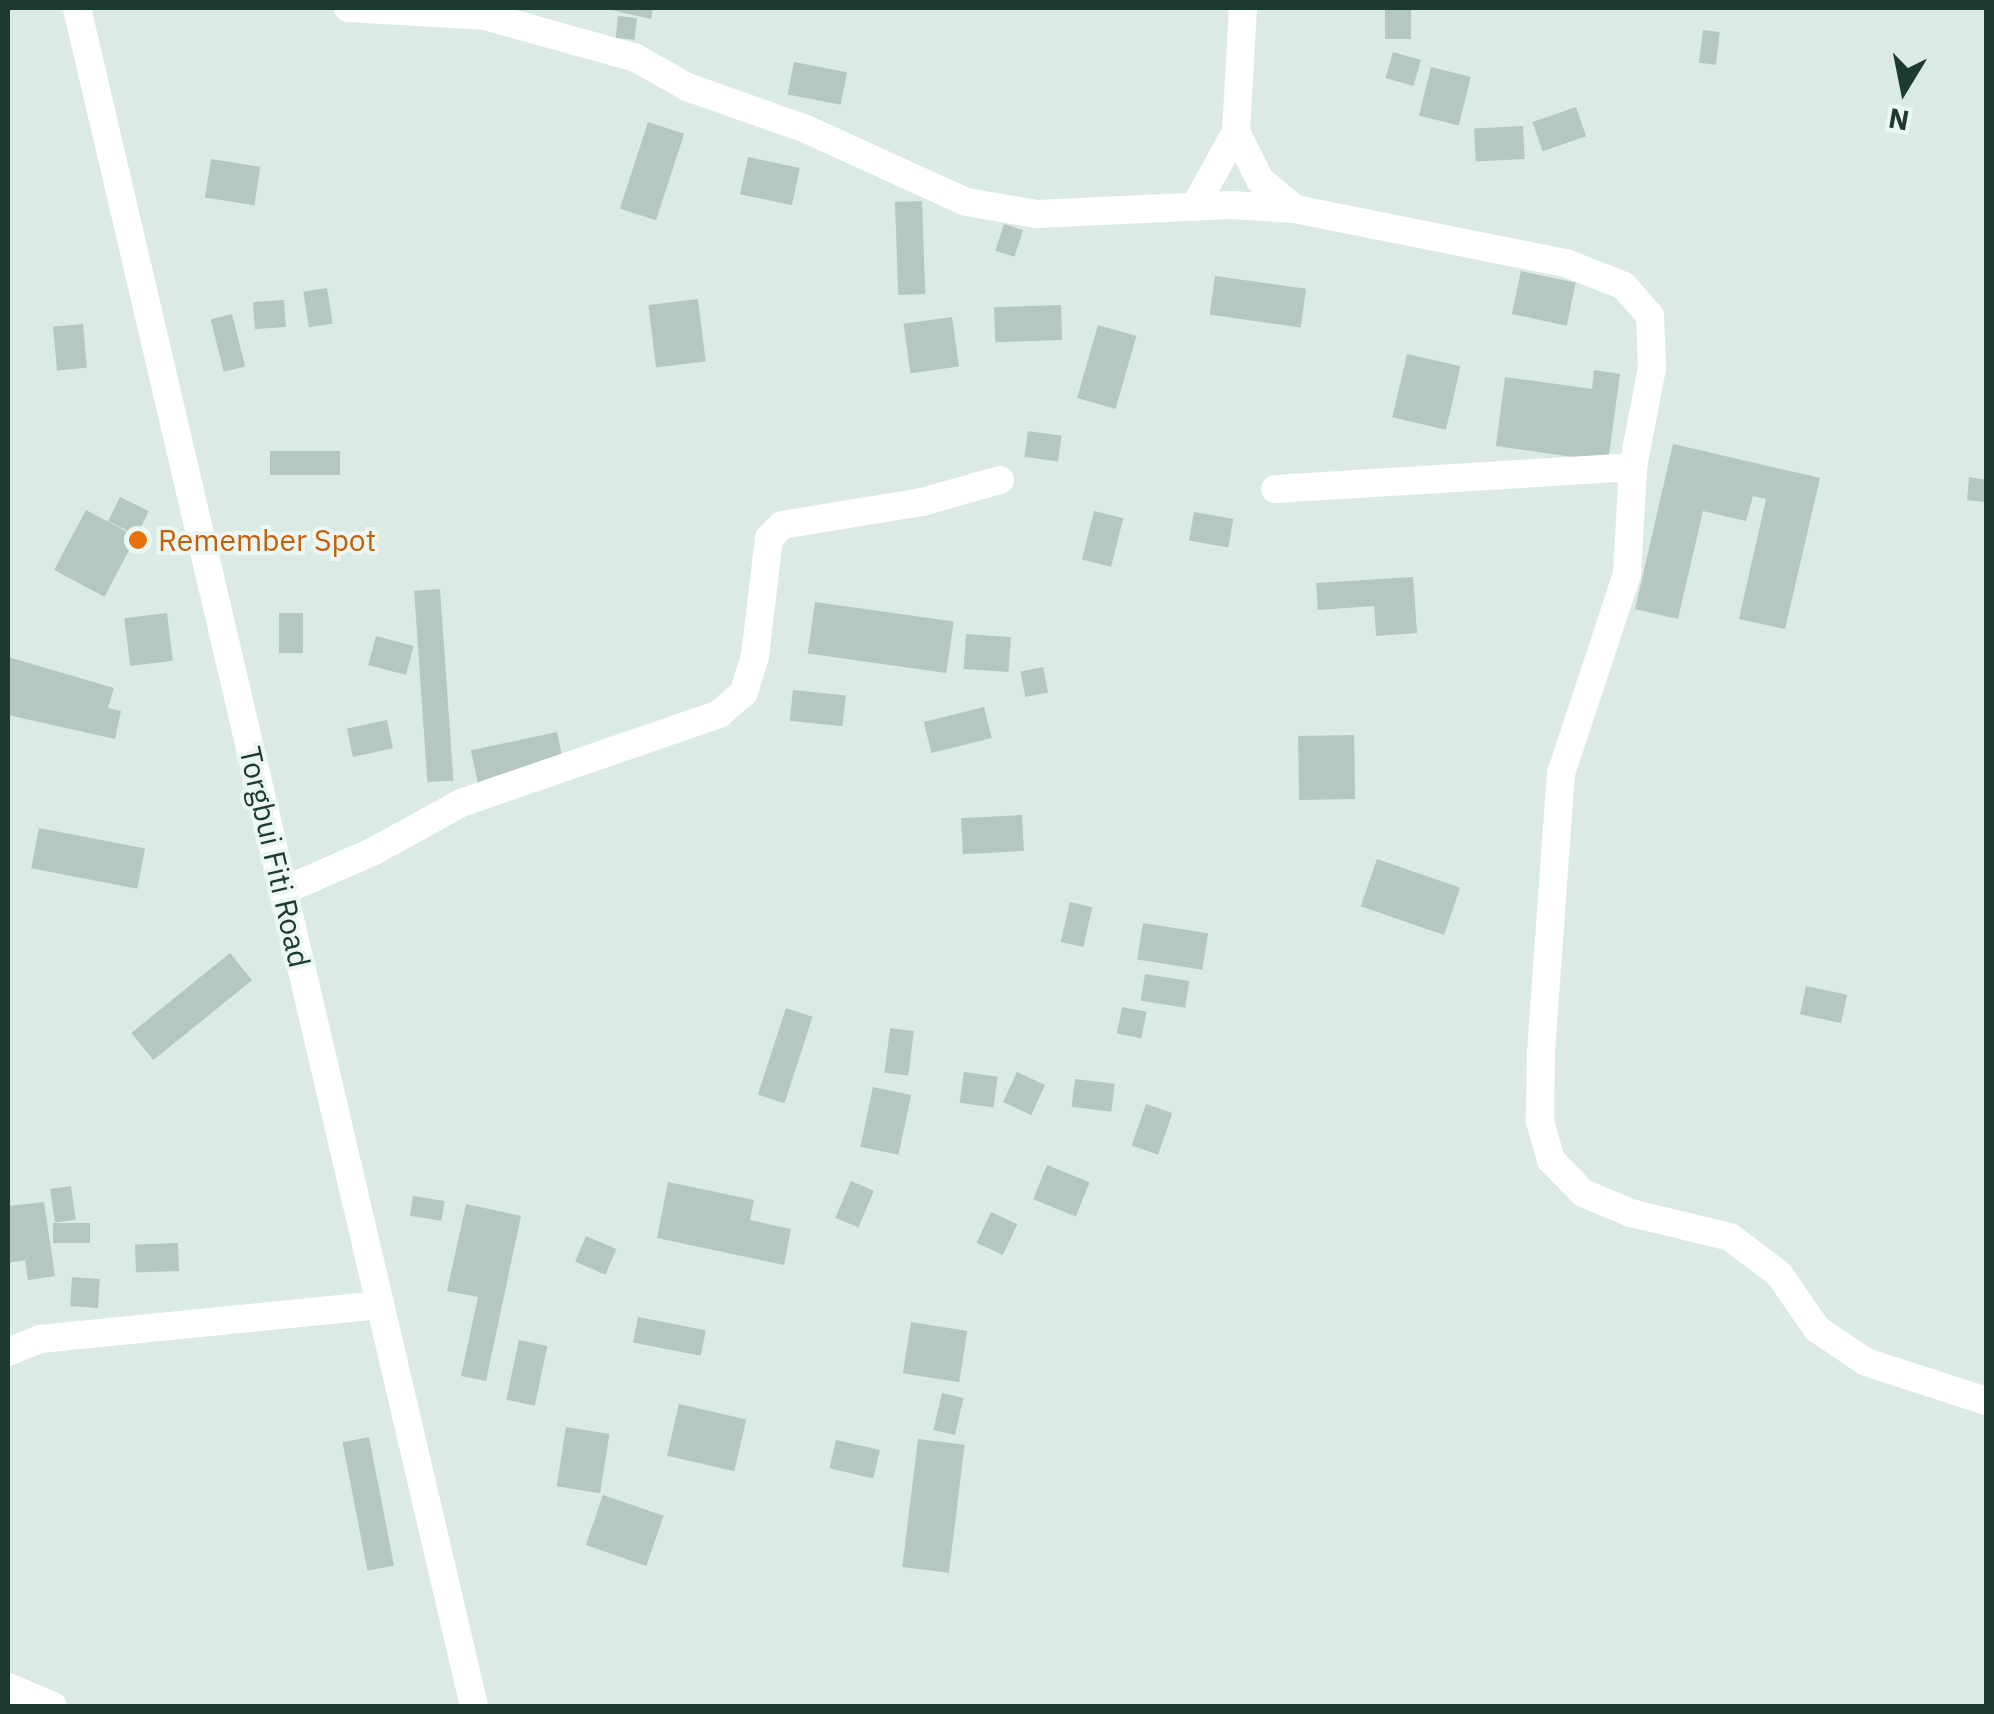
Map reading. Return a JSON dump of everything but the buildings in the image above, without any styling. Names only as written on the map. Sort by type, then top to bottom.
[{"type":"street","name":"Torgbui Fiti Road","points":[[77,8],[474,1706]]},
{"type":"street","points":[[348,8],[484,16],[636,58],[687,87],[806,129],[966,202],[1037,214],[1194,206],[1296,209],[1566,263],[1624,286],[1650,316],[1652,368],[1633,468],[1627,574],[1562,773],[1541,1054],[1540,1121],[1551,1160],[1583,1192],[1631,1212],[1730,1237],[1779,1274],[1817,1329],[1866,1362],[1986,1401]]},
{"type":"street","points":[[1194,206],[1236,132],[1242,8]]},
{"type":"street","points":[[1236,132],[1260,180],[1296,209]]},
{"type":"street","points":[[1275,489],[1633,468]]},
{"type":"street","points":[[283,891],[374,850],[461,803],[719,714],[744,692],[755,656],[770,538],[782,526],[922,502],[1000,480]]},
{"type":"street","points":[[8,1352],[40,1339],[380,1305]]},
{"type":"street","points":[[8,1687],[53,1706]]},
{"type":"place","name":"Remember Spot","points":[[138,540]]}]
